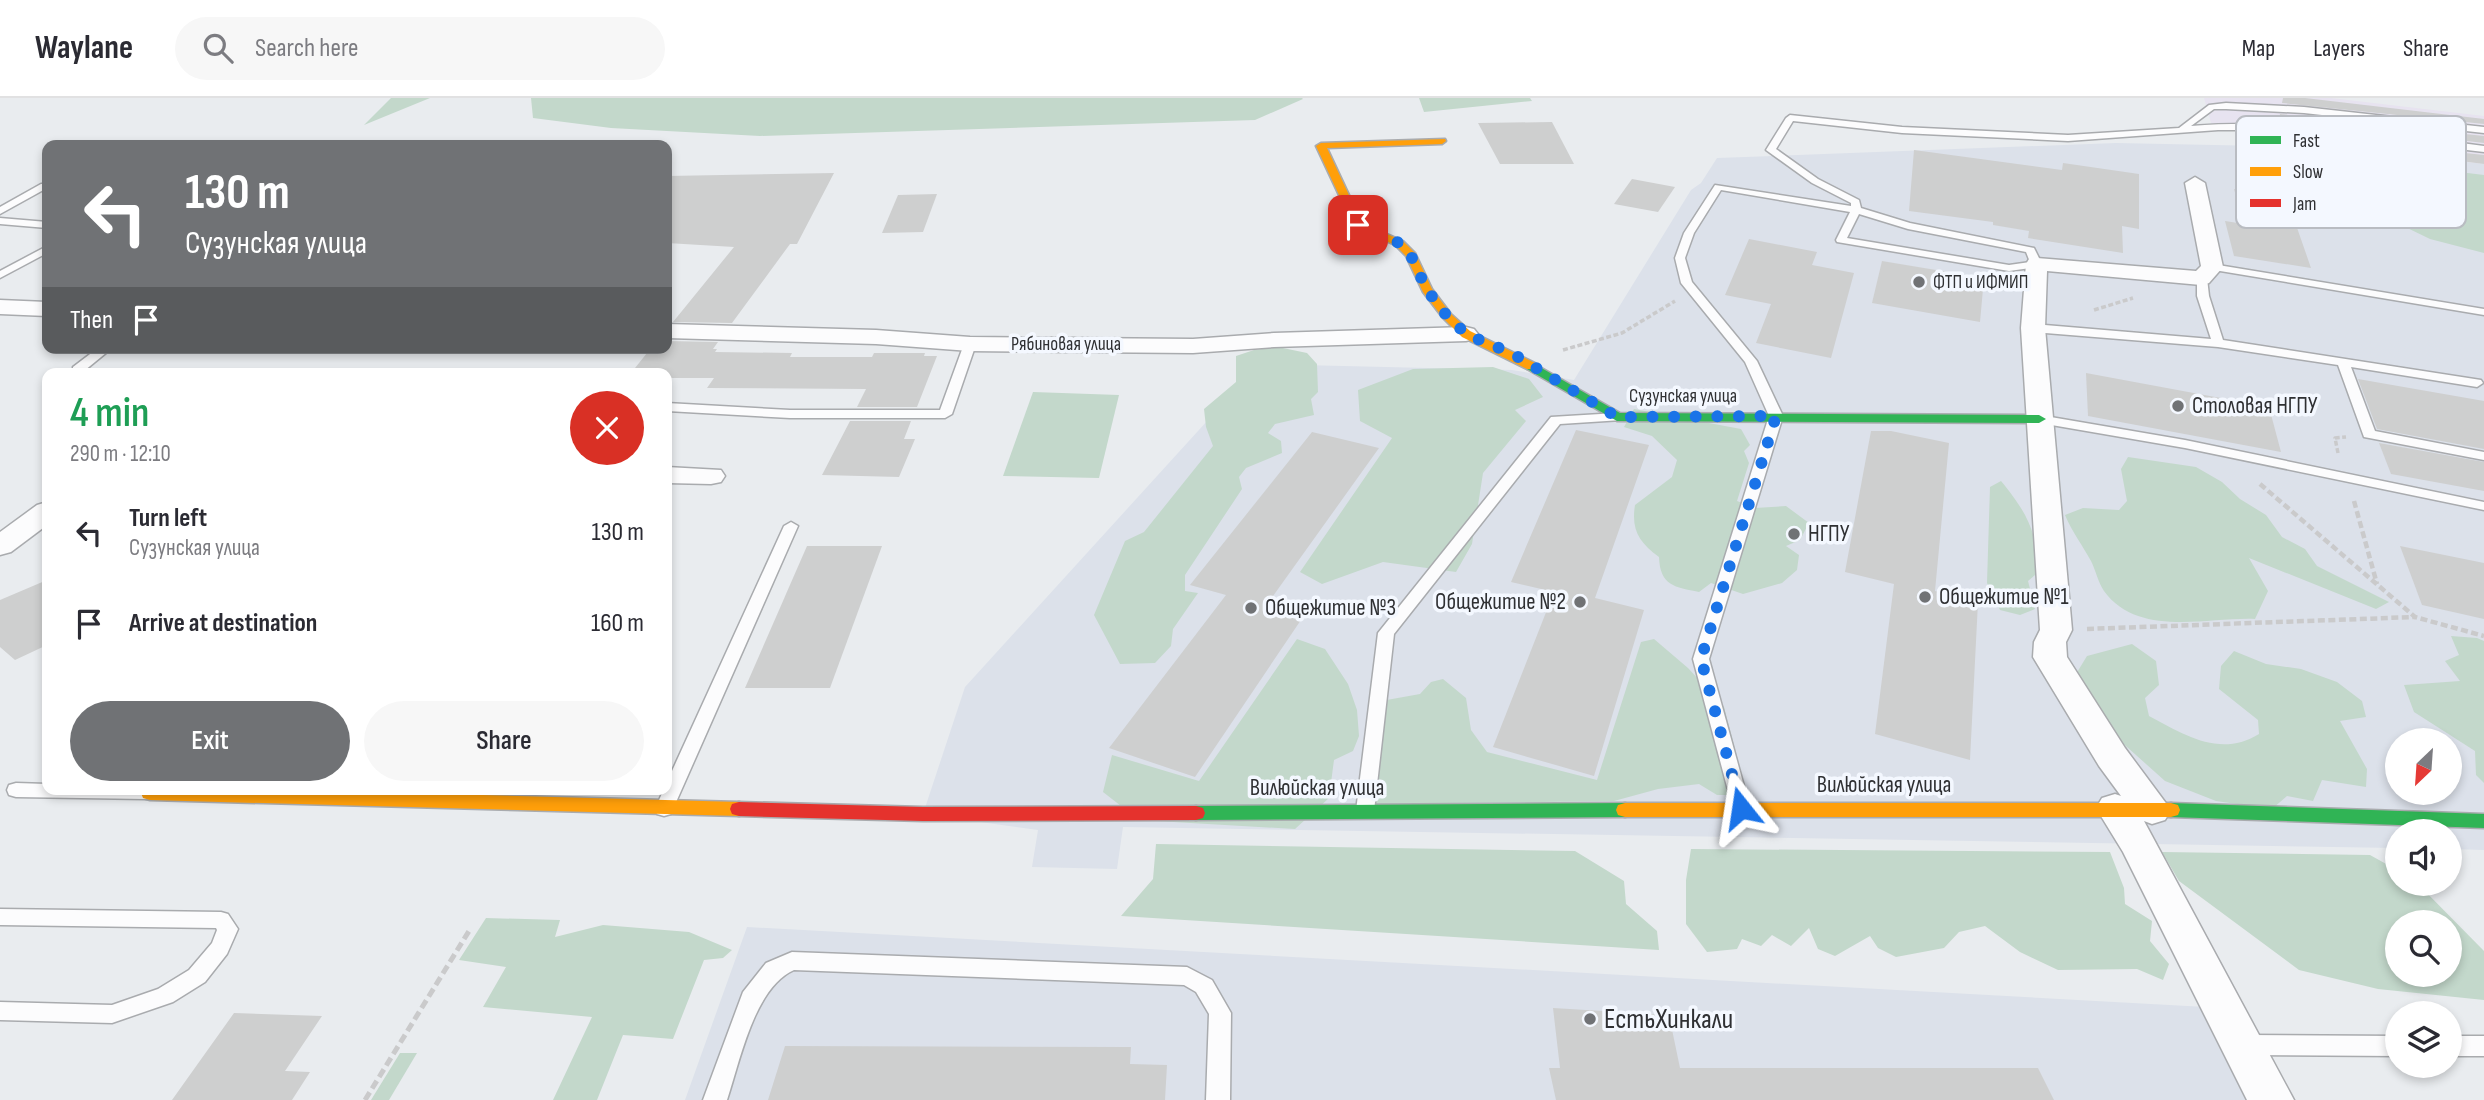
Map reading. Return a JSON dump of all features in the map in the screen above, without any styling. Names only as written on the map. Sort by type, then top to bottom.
[{"type":"street","name":"Сузунская улица","points":[[1442,141],[1321,146],[1358,225],[1399,243],[1411,256],[1427,290],[1447,316],[1466,334],[1513,354],[1617,417],[2039,419]]},
{"type":"street","points":[[2195,183],[2207,272],[2037,264],[2033,328],[2056,630],[2050,642],[2050,657],[2112,757],[2134,809],[2139,845],[2271,1100]]},
{"type":"street","points":[[0,307],[42,309]]},
{"type":"street","name":"Рябиновая улица","points":[[672,331],[876,337],[970,344],[1193,346],[1274,340],[1466,334]]},
{"type":"street","points":[[672,475],[711,476]]},
{"type":"street","points":[[0,546],[42,515]]},
{"type":"street","name":"Вилюйская улица","points":[[266,795],[664,809],[923,814],[1741,808],[2134,809],[2484,821]]},
{"type":"lane","points":[[2181,130],[2212,107],[2315,111],[2359,116]]},
{"type":"lane","points":[[1741,808],[1701,659],[1776,416],[1767,391],[1751,361],[1688,284],[1680,258],[1689,233],[1718,187],[1856,210],[1908,226],[2030,250],[2037,264],[2010,268],[1841,240],[1856,210],[1856,202],[1815,181],[1771,150],[1790,118],[1902,130],[2068,138],[2214,126],[2236,127]]},
{"type":"lane","points":[[2466,128],[2484,130]]},
{"type":"lane","points":[[2466,147],[2484,149]]},
{"type":"lane","points":[[0,211],[42,187]]},
{"type":"lane","points":[[0,221],[42,225]]},
{"type":"lane","points":[[0,275],[42,252]]},
{"type":"lane","points":[[2218,343],[2206,306],[2207,272],[2484,312]]},
{"type":"lane","points":[[2033,328],[2218,343],[2477,383]]},
{"type":"lane","points":[[672,407],[790,414],[945,414],[970,344]]},
{"type":"lane","points":[[80,368],[98,354]]},
{"type":"lane","points":[[2343,361],[2369,433],[2484,456]]},
{"type":"lane","points":[[1365,811],[1386,633],[1556,420],[1617,417]]},
{"type":"lane","points":[[2039,419],[2185,444],[2484,506]]},
{"type":"lane","points":[[672,791],[791,526]]},
{"type":"lane","points":[[16,790],[42,790]]},
{"type":"lane","points":[[664,809],[670,795]]},
{"type":"lane","points":[[0,917],[221,920],[228,929],[220,947],[197,976],[166,996],[112,1014],[0,1011]]},
{"type":"lane","points":[[715,1100],[751,998],[774,969],[792,961],[1186,976],[1204,986],[1220,1013],[1218,1100]]},
{"type":"lane","points":[[2243,1045],[2385,1046]]},
{"type":"lane","points":[[2462,1046],[2484,1046]]},
{"type":"path","points":[[1513,354],[1563,349],[1610,340],[1650,320],[1676,301],[1688,284]]},
{"type":"path","points":[[2033,328],[2136,297]]},
{"type":"path","points":[[2225,454],[2415,617]]},
{"type":"path","points":[[2347,478],[2378,584]]},
{"type":"path","points":[[2056,630],[2415,617],[2484,636]]},
{"type":"path","points":[[365,1100],[469,931]]},
{"type":"shaded area","points":[[2204,98],[2331,98],[2484,116],[2484,164],[2466,162],[2466,116],[2236,116],[2236,127],[2211,123]]},
{"type":"shaded area","name":"НГПУ","points":[[2116,143],[2236,146],[2236,228],[2466,228],[2466,162],[2484,164],[2484,850],[2462,849],[2462,819],[2385,819],[2385,848],[1123,827],[1117,869],[1032,867],[1038,830],[923,814],[965,687],[1259,364],[1512,370],[1574,380],[1691,190],[1701,183],[1717,158]]},
{"type":"shaded area","points":[[747,927],[2224,1008],[2271,1100],[685,1100]]},
{"type":"green space","points":[[391,98],[430,98],[364,125]]},
{"type":"green space","points":[[531,98],[1303,99],[1255,120],[760,136],[611,128],[533,118]]},
{"type":"green space","points":[[1419,98],[1530,98],[1532,101],[1424,112]]},
{"type":"green space","points":[[2466,173],[2484,175],[2484,253],[2430,239],[2407,228],[2466,228]]},
{"type":"green space","points":[[1278,347],[1307,353],[1317,364],[1318,392],[1311,399],[1314,415],[1275,424],[1268,433],[1281,441],[1282,453],[1246,468],[1239,477],[1242,489],[1185,575],[1185,591],[1198,593],[1173,629],[1171,646],[1155,663],[1120,664],[1094,615],[1125,541],[1144,532],[1213,446],[1206,427],[1204,409],[1236,382],[1236,356]]},
{"type":"green space","points":[[1493,367],[1529,379],[1543,397],[1515,410],[1526,421],[1483,473],[1472,544],[1456,572],[1383,562],[1322,584],[1300,572],[1392,438],[1360,421],[1358,390],[1413,369]]},
{"type":"green space","points":[[1033,392],[1119,395],[1099,478],[1003,476]]},
{"type":"green space","points":[[1634,409],[1741,429],[1750,445],[1744,451],[1749,463],[1737,501],[1755,508],[1786,506],[1809,523],[1800,540],[1786,546],[1799,555],[1797,570],[1782,583],[1743,594],[1711,583],[1699,592],[1670,584],[1662,574],[1659,557],[1638,535],[1634,514],[1635,505],[1672,477],[1677,460],[1652,436],[1624,427]]},
{"type":"green space","points":[[2128,457],[2196,467],[2222,482],[2240,499],[2266,515],[2282,537],[2305,549],[2317,566],[2389,602],[2376,609],[2249,558],[2268,591],[2255,619],[2174,622],[2135,615],[2118,606],[2102,588],[2091,561],[2065,515],[2083,508],[2119,510],[2127,501],[2121,469]]},
{"type":"green space","points":[[2001,481],[2028,522],[2036,543],[2041,570],[2028,581],[2035,609],[2020,615],[2000,610],[1987,583],[1990,487]]},
{"type":"green space","points":[[2451,636],[2484,641],[2484,783],[2476,775],[2475,751],[2462,743],[2462,728],[2439,728],[2414,712],[2404,685],[2460,681],[2445,661],[2459,655]]},
{"type":"green space","points":[[1297,639],[1325,649],[1348,684],[1357,710],[1359,736],[1353,751],[1334,760],[1329,798],[1295,829],[1139,820],[1103,792],[1112,755],[1199,781]]},
{"type":"green space","points":[[1654,639],[1688,668],[1724,707],[1747,795],[1717,795],[1699,784],[1658,789],[1614,801],[1376,804],[1370,703],[1420,694],[1431,682],[1443,679],[1466,698],[1471,730],[1487,752],[1597,780],[1641,642]]},
{"type":"green space","points":[[2132,644],[2156,661],[2159,685],[2145,698],[2149,716],[2189,736],[2217,744],[2245,741],[2259,734],[2258,720],[2219,689],[2221,666],[2234,651],[2266,664],[2301,669],[2337,682],[2362,701],[2366,717],[2340,721],[2367,769],[2366,787],[2322,780],[2313,801],[2287,796],[2272,809],[2216,801],[2165,781],[2108,730],[2076,674],[2087,656]]},
{"type":"green space","points":[[1156,844],[1575,851],[1624,881],[1626,904],[1657,931],[1659,950],[1121,916],[1153,879]]},
{"type":"green space","points":[[1691,849],[2110,852],[2124,888],[2125,904],[2152,921],[2150,941],[2169,964],[2163,980],[2137,969],[2058,970],[2020,952],[1985,926],[1959,932],[1944,948],[1896,957],[1878,948],[1870,936],[1835,956],[1818,949],[1809,928],[1791,946],[1772,935],[1761,946],[1742,939],[1737,949],[1707,952],[1686,924],[1686,880]]},
{"type":"green space","points":[[2162,852],[2370,855],[2385,863],[2385,896],[2430,896],[2444,910],[2385,910],[2385,987],[2462,987],[2462,929],[2484,951],[2484,1000],[2378,989],[2299,970],[2179,881]]},
{"type":"green space","points":[[486,918],[560,920],[555,937],[603,925],[689,932],[732,950],[723,958],[704,960],[673,1039],[623,1035],[597,1100],[553,1100],[592,1017],[483,1007],[506,967],[459,960]]},
{"type":"green space","points":[[400,1053],[417,1053],[389,1100],[371,1100]]},
{"type":"building","points":[[2283,98],[2305,98],[2458,116],[2407,116],[2282,103]]},
{"type":"building","points":[[2466,117],[2484,119],[2484,124],[2466,122]]},
{"type":"building","points":[[1552,122],[1574,164],[1500,164],[1478,123]]},
{"type":"building","points":[[2466,134],[2484,136],[2484,143],[2466,141]]},
{"type":"building","points":[[1914,150],[2062,170],[2063,163],[2139,174],[2139,229],[2122,226],[2123,253],[2028,238],[2029,231],[1993,225],[1993,222],[1909,211]]},
{"type":"building","points":[[2466,153],[2484,155],[2484,164],[2466,162]]},
{"type":"building","points":[[834,173],[797,244],[790,244],[732,323],[673,322],[734,247],[672,243],[672,176]]},
{"type":"building","points":[[1632,179],[1675,187],[1658,212],[1614,204]]},
{"type":"building","points":[[937,194],[923,232],[882,233],[898,195]]},
{"type":"building","points":[[2225,221],[2236,223],[2236,228],[2297,228],[2311,268],[2234,256]]},
{"type":"building","points":[[1749,239],[1817,252],[1812,265],[1854,273],[1831,358],[1756,343],[1771,304],[1725,295]]},
{"type":"building","points":[[1882,261],[1984,278],[1980,322],[1872,303]]},
{"type":"building","points":[[672,341],[718,342],[713,349],[717,349],[715,352],[792,353],[790,357],[872,357],[874,353],[925,353],[924,356],[937,356],[917,407],[857,407],[866,389],[707,388],[714,378],[672,378],[672,368],[635,368],[646,354],[672,354]]},
{"type":"building","points":[[2086,373],[2269,407],[2281,452],[2088,416]]},
{"type":"building","points":[[2358,379],[2484,401],[2484,449],[2377,429]]},
{"type":"building","points":[[850,421],[911,421],[904,439],[915,439],[899,477],[822,475]]},
{"type":"building","name":"Общежитие №2","points":[[1576,430],[1649,445],[1595,598],[1644,610],[1594,776],[1493,747],[1554,592],[1511,582]]},
{"type":"building","name":"Общежитие №1","points":[[1871,431],[1891,431],[1949,443],[1935,591],[1978,602],[1970,760],[1875,734],[1894,584],[1845,572]]},
{"type":"building","name":"Общежитие №3","points":[[1312,432],[1379,448],[1268,603],[1305,614],[1195,777],[1109,748],[1226,595],[1190,585]]},
{"type":"building","points":[[2379,443],[2484,462],[2484,491],[2391,474]]},
{"type":"building","points":[[807,546],[882,546],[830,688],[745,688]]},
{"type":"building","points":[[2400,546],[2484,563],[2484,619],[2422,605]]},
{"type":"building","points":[[42,582],[42,647],[15,660],[0,647],[0,600]]},
{"type":"building","points":[[1553,1008],[1669,1015],[1680,1068],[2038,1068],[2054,1100],[1556,1100],[1549,1068],[1560,1068]]},
{"type":"building","points":[[234,1013],[322,1016],[285,1071],[310,1072],[292,1100],[172,1100]]},
{"type":"building","points":[[785,1046],[1131,1047],[1130,1064],[1167,1065],[1165,1100],[768,1100]]},
{"type":"traffic: fast","points":[[1531,366],[1617,417],[2039,419]]},
{"type":"traffic: fast","points":[[1196,813],[1625,810]]},
{"type":"traffic: fast","points":[[2171,810],[2484,821]]},
{"type":"traffic: slow","points":[[1442,141],[1321,146],[1358,225],[1399,243],[1411,255],[1427,290],[1447,316],[1466,334],[1531,366]]},
{"type":"traffic: slow","points":[[224,795],[739,809]]},
{"type":"traffic: slow","points":[[1625,810],[2171,810]]},
{"type":"traffic: jam","points":[[739,809],[923,814],[1196,813]]},
{"type":"place","name":"ФТП и ИФМИП","points":[[1919,282]]},
{"type":"place","name":"Столовая НГПУ","points":[[2178,406]]},
{"type":"place","name":"НГПУ","points":[[1794,534]]},
{"type":"place","name":"Общежитие №1","points":[[1925,597]]},
{"type":"place","name":"Общежитие №2","points":[[1580,602]]},
{"type":"place","name":"Общежитие №3","points":[[1251,608]]},
{"type":"place","name":"ЕстьХинкали","points":[[1590,1019]]},
{"type":"route","points":[[1358,225],[1399,243],[1411,256],[1427,290],[1447,316],[1466,334],[1513,354],[1617,417],[1776,416],[1701,659],[1741,808]]}]
